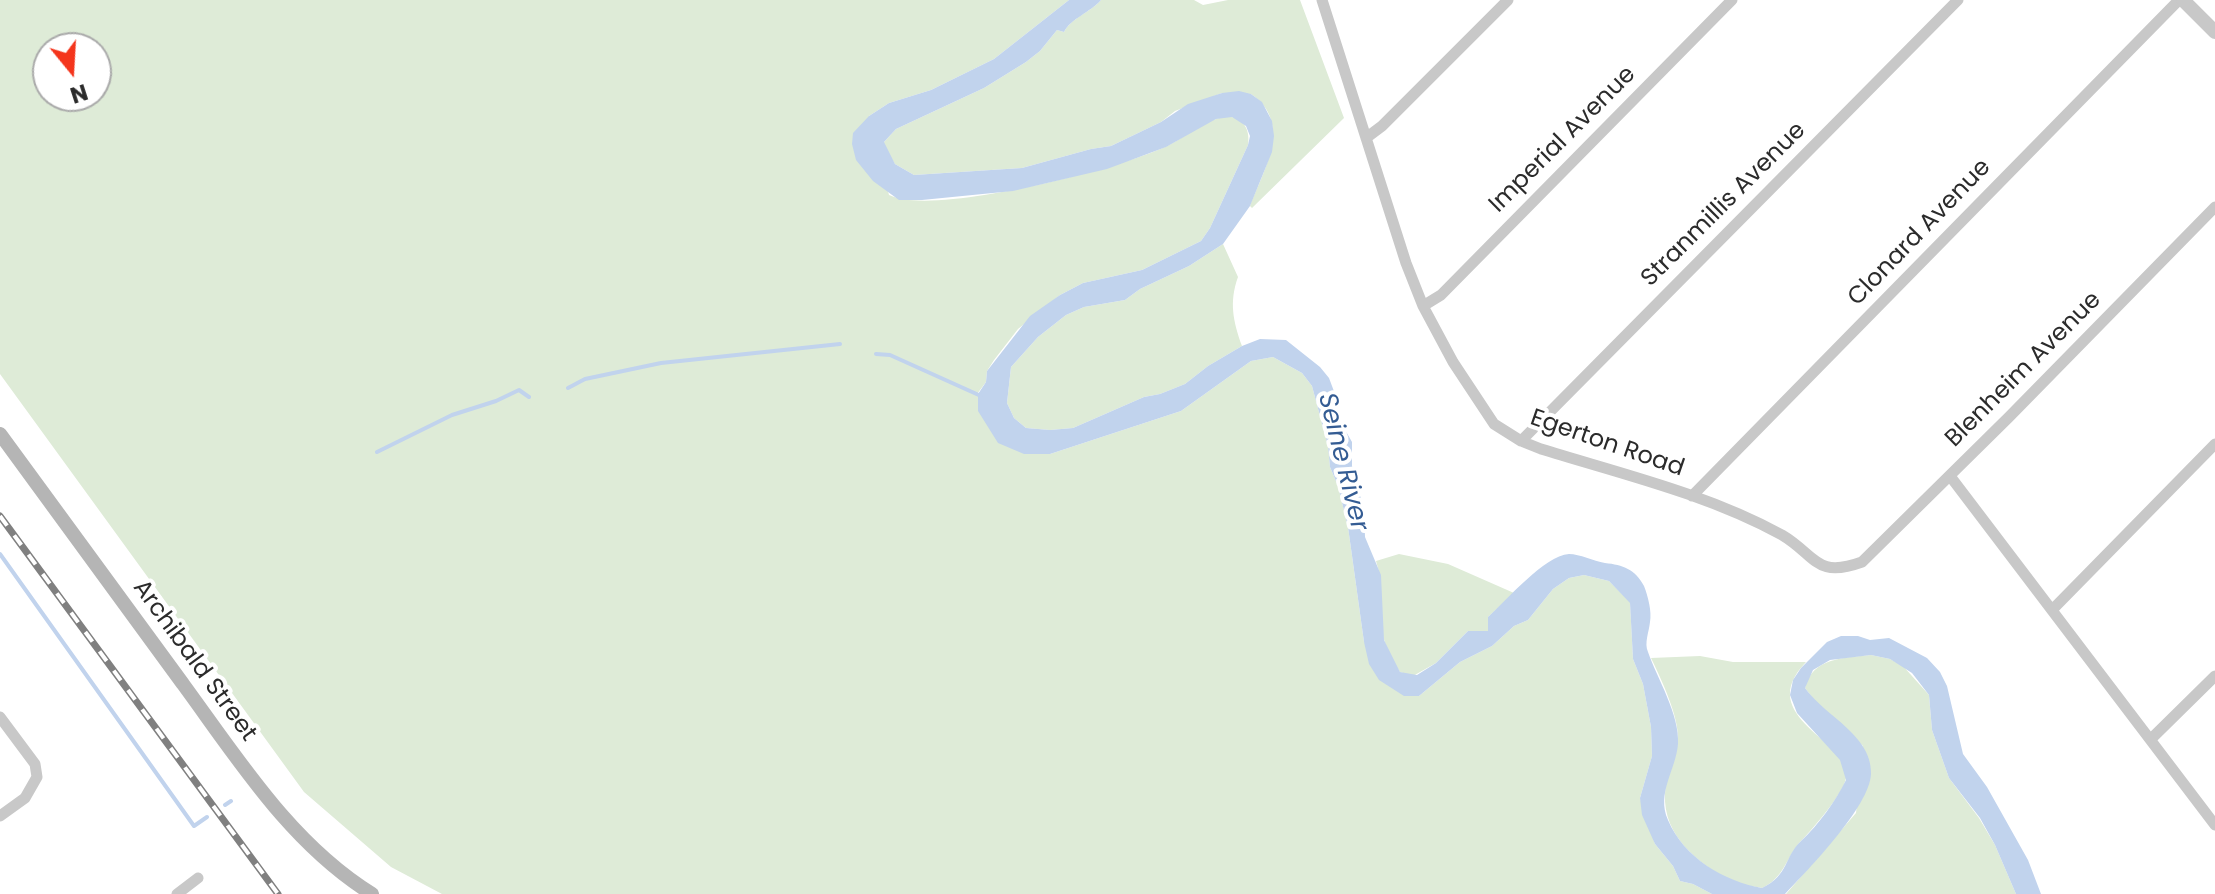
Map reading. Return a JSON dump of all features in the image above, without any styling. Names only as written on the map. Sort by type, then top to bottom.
[{"type":"main road","name":"Archibald Street","points":[[0,434],[234,753],[293,828],[326,860],[372,894]]},
{"type":"street","name":"Egerton Road","points":[[1322,0],[1406,263],[1423,306],[1453,362],[1494,424],[1521,441],[1692,496],[1749,518],[1786,538],[1813,561],[1826,567],[1843,568],[1862,562]]},
{"type":"street","points":[[1366,138],[1508,0]]},
{"type":"street","name":"Imperial Avenue","points":[[1423,306],[1441,295],[1732,0]]},
{"type":"street","name":"Stranmillis Avenue","points":[[1521,441],[1958,0]]},
{"type":"street","points":[[2181,0],[2215,32]]},
{"type":"street","name":"Clonard Avenue","points":[[1692,496],[2181,0]]},
{"type":"street","name":"Blenheim Avenue","points":[[1862,562],[2215,207]]},
{"type":"street","points":[[2053,609],[2215,444]]},
{"type":"street","points":[[1950,476],[2215,825]]},
{"type":"street","points":[[2151,739],[2215,676]]},
{"type":"street","points":[[0,717],[35,764],[37,777],[25,798],[0,816]]},
{"type":"street","points":[[177,894],[198,878]]},
{"type":"green space","points":[[0,0],[1069,0],[994,59],[931,90],[889,103],[869,116],[889,195],[912,200],[944,200],[1026,188],[1141,156],[1225,117],[1232,117],[1244,124],[1248,132],[1248,145],[1201,241],[1142,270],[1083,283],[1060,295],[1018,329],[987,371],[986,382],[977,394],[1050,454],[1181,411],[1251,361],[1273,357],[1302,373],[1312,386],[1328,446],[1330,467],[1348,527],[1364,642],[1419,696],[1460,662],[1492,646],[1514,626],[1528,620],[1553,589],[1569,578],[1584,575],[1609,581],[1630,602],[1633,659],[1643,684],[1651,727],[1652,756],[1640,798],[1655,844],[1673,866],[1680,881],[1712,894],[442,894],[391,867],[304,792],[0,374]]},
{"type":"green space","points":[[1101,0],[1194,0],[1203,5],[1228,0],[1300,0],[1344,118],[1252,208],[1250,206],[1268,162],[1273,132],[1271,118],[1264,105],[1251,94],[1222,93],[1175,111],[1161,122],[1111,146],[1022,168],[914,175],[895,164],[884,142],[896,129],[984,88],[1026,62],[1040,51],[1057,30],[1064,32]]},
{"type":"green space","points":[[1223,244],[1238,277],[1233,312],[1242,346],[1185,384],[1144,397],[1073,428],[1026,428],[1014,418],[1007,403],[1011,367],[1038,337],[1066,315],[1084,307],[1125,300]]},
{"type":"green space","points":[[1399,554],[1448,564],[1514,593],[1488,617],[1488,631],[1468,631],[1436,663],[1413,676],[1400,672],[1382,631],[1381,587],[1376,561]]},
{"type":"green space","points":[[1871,655],[1903,666],[1929,695],[1932,730],[1949,778],[1995,845],[2016,894],[1786,894],[1856,813],[1863,746],[1805,688],[1809,678],[1822,665]]},
{"type":"green space","points":[[1700,656],[1733,662],[1806,662],[1792,682],[1790,698],[1808,727],[1844,764],[1844,785],[1833,802],[1795,848],[1780,873],[1762,888],[1732,881],[1695,857],[1676,836],[1666,809],[1665,787],[1677,747],[1678,730],[1669,698],[1651,658]]},
{"type":"water","name":"Seine River","points":[[1069,0],[1101,0],[1064,32],[1057,30],[1040,51],[1026,62],[984,88],[896,129],[884,142],[895,164],[914,175],[1022,168],[1111,146],[1161,122],[1188,104],[1239,91],[1251,94],[1262,102],[1272,121],[1272,152],[1250,206],[1223,244],[1125,300],[1084,307],[1066,315],[1038,337],[1011,367],[1007,403],[1014,418],[1026,428],[1073,428],[1144,397],[1185,384],[1242,346],[1260,339],[1286,340],[1329,378],[1340,421],[1352,442],[1352,466],[1364,510],[1365,537],[1381,575],[1384,640],[1400,672],[1417,675],[1436,663],[1468,631],[1488,631],[1488,617],[1537,570],[1559,557],[1573,554],[1628,569],[1637,576],[1647,594],[1650,618],[1647,649],[1672,709],[1678,733],[1677,754],[1665,791],[1668,820],[1684,846],[1707,866],[1734,880],[1762,888],[1782,872],[1796,847],[1826,812],[1846,780],[1840,760],[1797,713],[1790,695],[1793,680],[1827,642],[1841,636],[1870,640],[1889,638],[1927,658],[1940,672],[1947,686],[1963,754],[1987,787],[2028,860],[2041,894],[2016,894],[1980,818],[1949,778],[1932,730],[1929,695],[1912,673],[1890,659],[1871,655],[1830,660],[1813,670],[1805,688],[1862,745],[1869,759],[1871,774],[1868,787],[1849,820],[1785,894],[1712,894],[1680,881],[1673,866],[1655,844],[1642,815],[1640,798],[1652,756],[1651,727],[1643,684],[1633,659],[1630,603],[1609,581],[1584,575],[1569,578],[1553,589],[1528,620],[1514,626],[1492,646],[1460,662],[1419,696],[1404,696],[1379,680],[1369,664],[1348,527],[1330,467],[1328,446],[1312,386],[1302,373],[1273,357],[1251,361],[1181,411],[1050,454],[1024,454],[998,443],[978,411],[978,394],[986,382],[987,371],[1030,316],[1083,283],[1142,270],[1201,241],[1210,228],[1250,136],[1246,126],[1232,117],[1216,119],[1166,147],[1107,169],[1013,191],[899,200],[873,181],[856,160],[852,144],[853,133],[869,116],[889,103],[931,90],[994,59]]},
{"type":"waterway","points":[[568,388],[585,379],[661,363],[840,344]]},
{"type":"waterway","points":[[876,354],[890,355],[981,396]]},
{"type":"waterway","points":[[377,452],[452,415],[519,390],[529,397]]},
{"type":"waterway","points":[[0,554],[194,826],[207,817]]},
{"type":"waterway","points":[[225,805],[231,801]]},
{"type":"railway","points":[[0,516],[278,894]]}]
